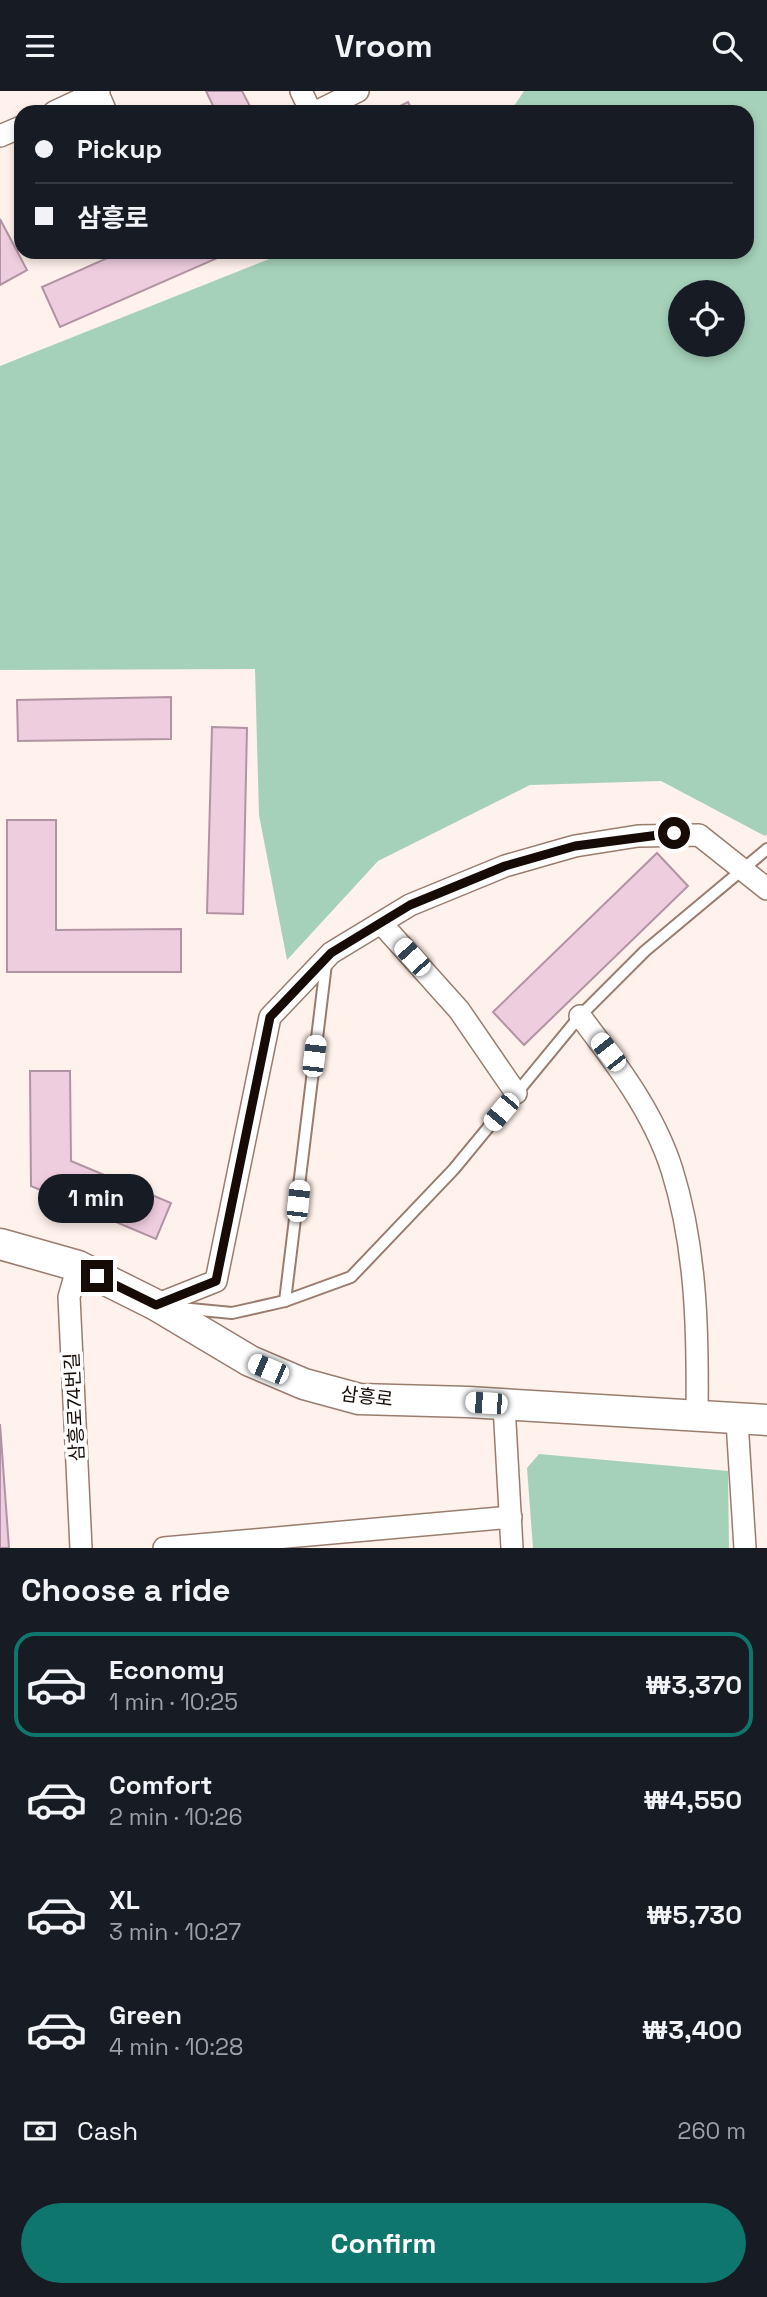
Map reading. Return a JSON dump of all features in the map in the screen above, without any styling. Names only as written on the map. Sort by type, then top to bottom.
[{"type":"street","points":[[69,105],[98,91]]},
{"type":"street","points":[[329,105],[358,91]]},
{"type":"street","points":[[156,1305],[216,1281],[270,1017],[326,958],[410,905],[505,866],[575,846],[638,835],[699,835],[767,889]]},
{"type":"street","points":[[381,923],[459,1010],[516,1093]]},
{"type":"street","points":[[580,1016],[622,1070],[672,1169],[689,1243],[698,1332],[696,1418]]},
{"type":"street","name":"삼흥로","points":[[0,1244],[78,1266],[156,1305],[250,1361],[304,1384],[359,1399],[767,1420]]},
{"type":"street","name":"삼흥로74번길","points":[[78,1266],[69,1297],[81,1548]]},
{"type":"street","points":[[503,1405],[512,1548]]},
{"type":"street","points":[[737,1420],[745,1548]]},
{"type":"street","points":[[164,1548],[511,1517]]},
{"type":"lane","points":[[156,1305],[232,1313],[285,1301],[351,1276],[454,1169],[580,1016],[645,951],[767,849]]},
{"type":"lane","points":[[285,1301],[326,958]]},
{"type":"green space","points":[[524,91],[767,91],[765,836],[661,781],[530,785],[378,861],[287,960],[259,815],[255,669],[0,670],[0,366],[269,259],[754,259],[754,105],[515,105]]},
{"type":"green space","points":[[539,1454],[728,1471],[729,1548],[533,1548],[527,1468]]},
{"type":"building","points":[[206,91],[242,91],[249,105],[213,105]]},
{"type":"building","points":[[0,219],[14,245],[14,259],[21,259],[27,270],[0,285]]},
{"type":"building","points":[[105,259],[215,259],[60,327],[42,287]]},
{"type":"building","points":[[171,697],[171,739],[18,741],[17,700]]},
{"type":"building","points":[[212,727],[247,728],[243,914],[207,913]]},
{"type":"building","points":[[7,820],[56,820],[56,930],[181,929],[181,972],[7,972]]},
{"type":"building","points":[[657,853],[688,886],[524,1045],[493,1012]]},
{"type":"building","points":[[30,1071],[70,1071],[71,1161],[171,1203],[156,1239],[31,1186]]},
{"type":"building","points":[[0,1424],[9,1548],[0,1548]]},
{"type":"route","points":[[97,1276],[156,1305],[216,1281],[270,1017],[331,953],[410,905],[505,866],[575,846],[638,835],[674,833]]}]
